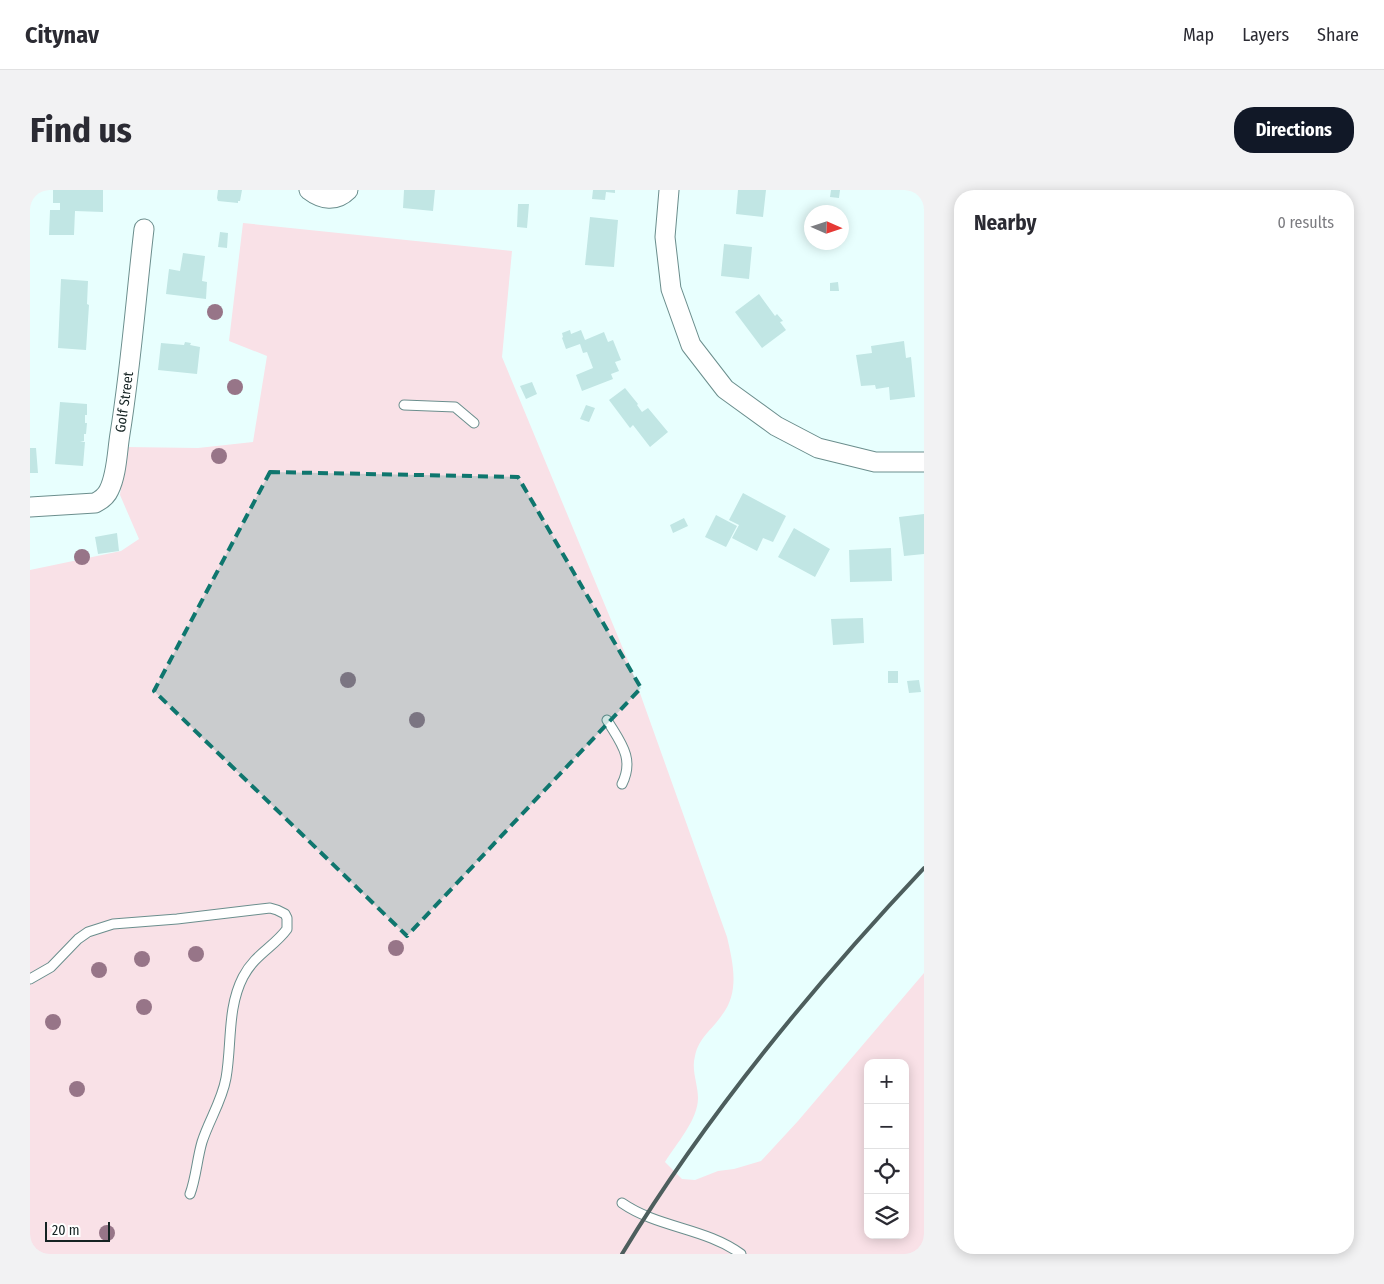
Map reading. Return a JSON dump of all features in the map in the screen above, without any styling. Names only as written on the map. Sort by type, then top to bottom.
[{"type":"street","points":[[309,190],[321,198],[330,199],[348,190]]},
{"type":"street","points":[[669,190],[665,237],[671,290],[691,345],[725,389],[776,426],[818,448],[875,462],[924,462]]},
{"type":"street","name":"Golf Street","points":[[30,506],[95,503],[101,500],[109,491],[114,474],[127,392],[144,229]]},
{"type":"lane","points":[[404,405],[455,407],[474,423]]},
{"type":"lane","points":[[607,720],[625,754],[628,770],[622,784]]},
{"type":"lane","points":[[30,979],[51,967],[78,939],[100,927],[120,923],[177,919],[270,908],[282,912],[287,918],[287,929],[252,962],[237,992],[232,1017],[224,1087],[221,1099],[202,1144],[190,1194]]},
{"type":"lane","points":[[622,1203],[630,1209],[650,1218],[695,1232],[726,1245],[741,1254]]},
{"type":"highlighted area","points":[[270,472],[518,477],[641,688],[407,936],[154,691]]},
{"type":"shaded area","points":[[243,223],[512,251],[502,357],[631,668],[727,937],[733,967],[733,987],[728,1006],[706,1034],[695,1056],[694,1066],[698,1098],[694,1115],[686,1132],[665,1162],[682,1179],[695,1180],[718,1171],[734,1169],[761,1161],[798,1121],[924,973],[924,1254],[30,1254],[30,570],[121,551],[139,539],[120,495],[126,447],[198,448],[253,442],[267,356],[229,341]]},
{"type":"building","points":[[53,190],[103,190],[103,212],[75,211],[74,235],[49,235],[50,210],[60,210],[60,203],[53,203]]},
{"type":"building","points":[[218,190],[242,190],[240,201],[238,203],[218,201]]},
{"type":"building","points":[[404,190],[435,190],[433,211],[403,208]]},
{"type":"building","points":[[593,190],[615,190],[615,193],[606,192],[605,200],[592,199]]},
{"type":"building","points":[[738,190],[766,190],[763,217],[736,214]]},
{"type":"building","points":[[831,190],[840,190],[839,198],[830,197]]},
{"type":"building","points":[[518,204],[529,204],[527,228],[517,227]]},
{"type":"building","points":[[590,217],[618,220],[614,267],[585,265]]},
{"type":"building","points":[[220,232],[228,233],[227,248],[218,247]]},
{"type":"building","points":[[724,244],[752,247],[749,279],[721,276]]},
{"type":"building","points":[[183,253],[205,256],[202,281],[207,282],[206,299],[166,294],[169,269],[180,271]]},
{"type":"building","points":[[61,279],[88,281],[87,304],[89,305],[86,350],[58,348]]},
{"type":"building","points":[[838,282],[839,291],[830,291],[830,283]]},
{"type":"building","points":[[759,294],[775,316],[777,314],[783,321],[780,322],[786,330],[762,348],[735,312]]},
{"type":"building","points":[[570,330],[571,334],[581,330],[585,340],[604,332],[608,342],[613,340],[621,360],[615,362],[619,371],[611,374],[613,379],[582,391],[576,375],[593,368],[587,352],[583,353],[580,344],[566,349],[562,333]]},
{"type":"building","points":[[904,341],[906,358],[911,357],[915,397],[890,400],[889,387],[876,389],[875,385],[861,386],[856,355],[872,353],[871,346]]},
{"type":"building","points":[[185,342],[200,347],[197,374],[158,370],[161,343],[184,345]]},
{"type":"building","points":[[532,382],[537,394],[526,399],[520,386]]},
{"type":"building","points":[[625,388],[642,412],[648,408],[668,432],[650,447],[633,425],[630,428],[609,400]]},
{"type":"building","points":[[60,402],[87,404],[87,415],[85,415],[85,423],[87,423],[86,434],[84,434],[84,441],[80,442],[85,442],[83,466],[55,464]]},
{"type":"building","points":[[586,405],[595,408],[589,422],[580,419]]},
{"type":"building","points":[[30,448],[36,448],[38,473],[30,473]]},
{"type":"building","points":[[743,493],[786,516],[773,542],[763,538],[757,551],[732,538],[739,525],[729,520]]},
{"type":"building","points":[[924,514],[924,554],[904,556],[899,517]]},
{"type":"building","points":[[716,515],[737,526],[726,547],[705,537]]},
{"type":"building","points":[[684,518],[688,526],[673,533],[670,525]]},
{"type":"building","points":[[794,528],[830,549],[815,577],[778,557]]},
{"type":"building","points":[[117,533],[119,551],[98,554],[95,537]]},
{"type":"building","points":[[891,548],[892,581],[850,582],[849,550]]},
{"type":"building","points":[[863,618],[864,643],[833,645],[831,619]]},
{"type":"building","points":[[888,671],[898,671],[898,683],[888,683]]},
{"type":"building","points":[[919,680],[921,692],[909,693],[907,681]]},
{"type":"railway","points":[[622,1254],[689,1151],[763,1053],[882,913],[924,868]]}]
